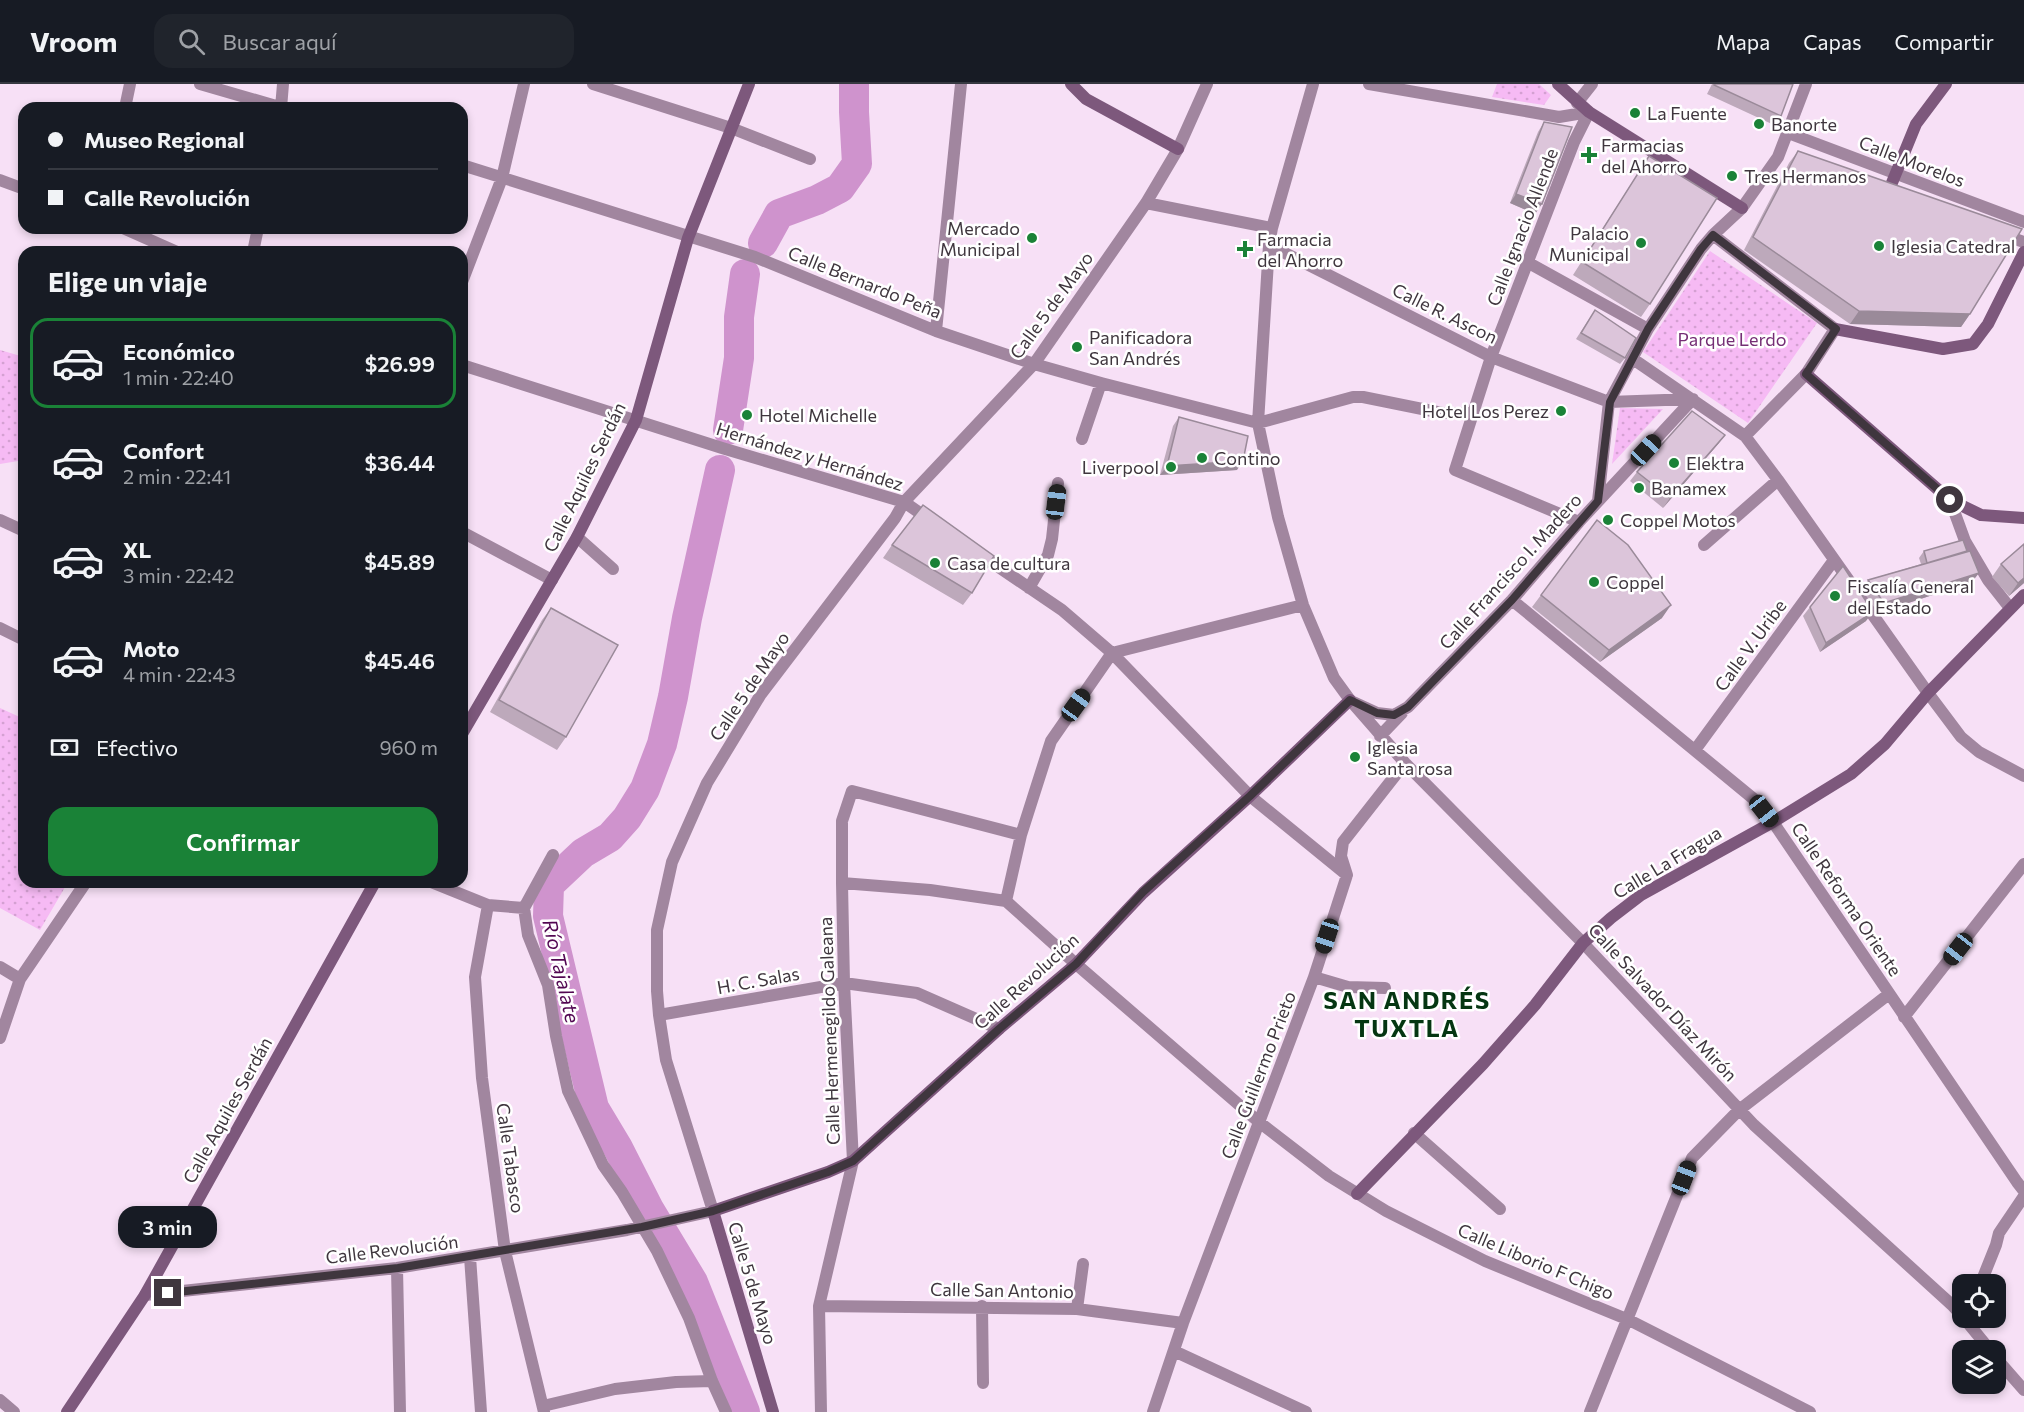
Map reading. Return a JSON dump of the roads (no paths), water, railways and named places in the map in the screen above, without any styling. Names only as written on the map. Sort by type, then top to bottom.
[{"type":"street","points":[[126,102],[130,84]]},
{"type":"street","points":[[200,84],[261,102]]},
{"type":"street","points":[[282,102],[283,84]]},
{"type":"street","points":[[468,266],[502,178],[524,84]]},
{"type":"street","points":[[593,84],[731,128],[810,159]]},
{"type":"street","name":"Calle Aquiles Serdán","points":[[468,724],[577,537],[636,420],[688,238],[749,84]]},
{"type":"street","points":[[936,331],[961,84]]},
{"type":"street","points":[[1071,84],[1086,99],[1178,149]]},
{"type":"street","name":"Calle 5 de Mayo","points":[[773,1412],[666,1060],[657,991],[657,930],[672,862],[707,783],[761,694],[895,518],[904,502],[1034,364],[1146,203],[1178,149],[1208,84]]},
{"type":"street","name":"Calle Salvador Díaz Mirón","points":[[1313,84],[1272,228],[1269,246],[1258,423],[1278,517],[1303,605],[1334,678],[1350,700],[1405,763],[1583,943],[1739,1110],[1839,1204],[1952,1297]]},
{"type":"street","points":[[1369,84],[1558,117],[1589,111]]},
{"type":"street","points":[[1558,84],[1577,103],[1742,208]]},
{"type":"street","points":[[1577,103],[1592,84]]},
{"type":"street","name":"Calle Francisco I. Madero","points":[[1380,735],[1512,600],[1598,501],[1610,402],[1648,329],[1701,249],[1742,208],[1784,159],[1788,134],[1806,84]]},
{"type":"street","points":[[1887,195],[1916,124],[1946,84]]},
{"type":"street","name":"Calle Ignacio Allende","points":[[1580,522],[1455,470],[1491,357],[1574,142],[1589,111]]},
{"type":"street","name":"Calle Morelos","points":[[1788,134],[2024,222]]},
{"type":"street","name":"Calle Bernardo Peña","points":[[468,167],[688,238],[755,257],[936,331],[1034,364],[1258,423]]},
{"type":"street","points":[[0,180],[18,187]]},
{"type":"street","points":[[1146,203],[1272,228]]},
{"type":"street","points":[[1992,231],[2024,242]]},
{"type":"street","points":[[136,234],[164,246]]},
{"type":"street","points":[[1713,235],[1836,329],[1943,349],[1973,344],[1988,324],[2024,252]]},
{"type":"street","name":"Calle R. Ascon","points":[[1269,246],[1491,357],[1610,402]]},
{"type":"street","points":[[1527,262],[1648,329]]},
{"type":"street","points":[[1745,436],[1806,374],[1836,329]]},
{"type":"street","points":[[1633,359],[1745,436],[1961,737],[1979,753],[2024,776]]},
{"type":"street","name":"Hernández y Hernández","points":[[468,367],[904,502],[943,529]]},
{"type":"street","points":[[1806,374],[1950,500],[1981,515],[2024,518]]},
{"type":"street","points":[[1082,439],[1101,383]]},
{"type":"street","points":[[1258,423],[1353,397],[1442,412],[1473,413]]},
{"type":"street","points":[[1610,402],[1693,399]]},
{"type":"street","points":[[1598,501],[1693,399]]},
{"type":"street","points":[[1704,545],[1778,480]]},
{"type":"street","points":[[1029,588],[1048,555],[1058,483]]},
{"type":"street","points":[[1950,500],[1965,541],[1988,580],[2010,608]]},
{"type":"street","points":[[0,520],[18,528]]},
{"type":"street","points":[[468,535],[552,580]]},
{"type":"street","points":[[577,537],[613,569]]},
{"type":"street","points":[[972,549],[1062,610],[1112,653],[1250,796],[1347,875]]},
{"type":"street","name":"Calle V. Uribe","points":[[1695,750],[1834,560]]},
{"type":"street","name":"Calle La Fragua","points":[[1357,1194],[1483,1064],[1535,1005],[1583,943],[1641,895],[1773,822],[1851,774],[1885,744],[1928,693],[2024,595]]},
{"type":"street","name":"Calle Reforma Oriente","points":[[1512,600],[1755,800],[1773,822],[2024,1191]]},
{"type":"street","points":[[842,883],[930,890],[1006,901],[1021,835],[1051,741],[1112,653],[1303,605]]},
{"type":"street","points":[[0,628],[18,637]]},
{"type":"street","points":[[1350,700],[1377,713],[1394,715],[1408,707]]},
{"type":"street","name":"Calle Revolución","points":[[145,1295],[398,1268],[644,1226],[713,1211],[828,1172],[853,1161],[999,1029],[1076,964],[1143,892],[1250,796],[1350,700]]},
{"type":"street","name":"Calle Guillermo Prieto","points":[[1153,1412],[1183,1323],[1314,977],[1347,875],[1341,856],[1343,842],[1405,763]]},
{"type":"street","name":"Calle Hermenegildo Galeana","points":[[821,1412],[819,1306],[853,1161],[844,983],[842,883],[842,821],[852,791],[1021,835]]},
{"type":"street","points":[[553,855],[524,908],[528,935],[548,985],[568,1091],[603,1165],[644,1226],[657,1251],[689,1318],[726,1412]]},
{"type":"street","points":[[1904,1017],[2024,864]]},
{"type":"street","points":[[0,1038],[20,979],[82,888]]},
{"type":"street","name":"Calle Aquiles Serdán","points":[[66,1412],[145,1295],[372,888]]},
{"type":"street","points":[[446,888],[488,905],[524,908]]},
{"type":"street","name":"Calle Liborio F Chigo","points":[[1006,901],[1259,1122],[1329,1176],[1357,1194],[1485,1261],[1629,1320],[1810,1412]]},
{"type":"street","name":"Calle Tabasco","points":[[488,905],[475,976],[482,1078],[505,1251],[544,1409]]},
{"type":"street","points":[[0,967],[20,979]]},
{"type":"street","points":[[1314,977],[1348,987],[1384,988]]},
{"type":"street","name":"H. C. Salas","points":[[659,1015],[844,983],[917,993],[999,1029]]},
{"type":"street","points":[[1590,1412],[1629,1320],[1692,1158],[1739,1110],[1889,994]]},
{"type":"street","points":[[1414,1133],[1500,1209]]},
{"type":"street","points":[[1984,1274],[1999,1233],[2024,1196]]},
{"type":"street","points":[[470,1257],[481,1412]]},
{"type":"street","points":[[1077,1309],[1083,1264]]},
{"type":"street","points":[[398,1268],[399,1412]]},
{"type":"street","name":"Calle San Antonio","points":[[819,1306],[982,1306],[1077,1309],[1183,1323]]},
{"type":"street","points":[[982,1306],[983,1383]]},
{"type":"street","name":"Calle Salvador Díaz Mirón","points":[[1971,1328],[1982,1340]]},
{"type":"street","points":[[1174,1351],[1306,1412]]},
{"type":"street","points":[[2006,1370],[2024,1390]]},
{"type":"street","points":[[544,1409],[615,1389],[676,1382],[712,1381]]},
{"type":"street","points":[[0,1400],[14,1412]]},
{"type":"waterway","name":"Río Tajalate","points":[[763,243],[779,214],[817,200],[840,188],[857,164],[854,84]]},
{"type":"waterway","name":"Río Tajalate","points":[[728,430],[739,358],[739,317],[745,274]]},
{"type":"waterway","name":"Río Tajalate","points":[[720,470],[662,744],[645,789],[627,818],[610,837],[583,853],[549,885],[548,916],[594,1108],[618,1148],[649,1209],[693,1282],[745,1412]]},
{"type":"place","name":"La Fuente","points":[[1635,113]]},
{"type":"place","name":"Banorte","points":[[1759,124]]},
{"type":"place","name":"Farmacias del Ahorro","points":[[1589,155]]},
{"type":"place","name":"Tres Hermanos","points":[[1732,176]]},
{"type":"place","name":"Mercado Municipal","points":[[1032,238]]},
{"type":"place","name":"Palacio Municipal","points":[[1641,243]]},
{"type":"place","name":"Iglesia Catedral","points":[[1879,246]]},
{"type":"place","name":"Farmacia del Ahorro","points":[[1245,249]]},
{"type":"place","name":"Panificadora San Andrés","points":[[1077,347]]},
{"type":"place","name":"Hotel Los Perez","points":[[1561,411]]},
{"type":"place","name":"Hotel Michelle","points":[[747,415]]},
{"type":"place","name":"Contino","points":[[1202,458]]},
{"type":"place","name":"Elektra","points":[[1674,463]]},
{"type":"place","name":"Liverpool","points":[[1171,467]]},
{"type":"place","name":"Banamex","points":[[1639,488]]},
{"type":"place","name":"Coppel Motos","points":[[1608,520]]},
{"type":"place","name":"Casa de cultura","points":[[935,563]]},
{"type":"place","name":"Coppel","points":[[1594,582]]},
{"type":"place","name":"Fiscalía General del Estado","points":[[1835,596]]},
{"type":"place","name":"Iglesia Santa rosa","points":[[1355,757]]},
{"type":"district","name":"SAN ANDRÉS TUXTLA","points":[[1407,1013]]},
{"type":"park label","name":"Parque Lerdo","points":[[1732,339]]}]
